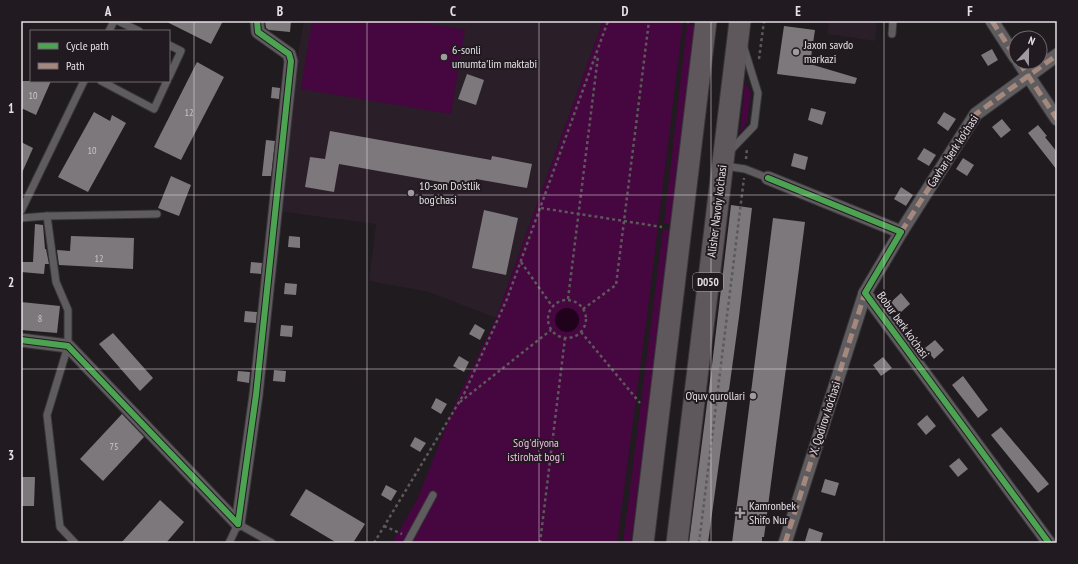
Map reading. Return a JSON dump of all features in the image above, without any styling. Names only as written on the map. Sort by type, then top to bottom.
[{"type":"main road","name":"D050","points":[[643,543],[706,21]]},
{"type":"main road","name":"Alisher Navoiy ko'chasi","points":[[677,543],[739,26]]},
{"type":"street","points":[[238,524],[256,395],[291,60],[289,54],[258,32],[258,21]]},
{"type":"street","points":[[992,21],[1008,46]]},
{"type":"street","name":"Gavhar berk ko'chasi","points":[[901,232],[976,114],[1057,55]]},
{"type":"street","points":[[1024,70],[1057,119]]},
{"type":"street","points":[[768,178],[901,232]]},
{"type":"street","name":"Bobur berk ko'chasi","points":[[901,232],[865,293],[1049,543]]},
{"type":"street","name":"X. Qodirov ko'chasi","points":[[785,543],[865,293]]},
{"type":"street","points":[[21,340],[68,346],[238,524]]},
{"type":"lane","points":[[110,30],[114,21]]},
{"type":"lane","points":[[118,21],[137,30]]},
{"type":"lane","points":[[892,34],[893,21]]},
{"type":"lane","points":[[170,46],[181,51],[170,75]]},
{"type":"lane","points":[[21,211],[84,82]]},
{"type":"lane","points":[[103,82],[154,109],[167,82]]},
{"type":"lane","points":[[723,162],[768,178]]},
{"type":"lane","points":[[21,218],[47,216],[157,214]]},
{"type":"lane","points":[[47,216],[56,282],[68,310],[68,346],[47,415],[60,527],[75,543]]},
{"type":"lane","points":[[407,543],[434,495]]},
{"type":"lane","points":[[229,543],[238,524],[272,543]]},
{"type":"path","points":[[374,543],[464,394],[507,299],[608,21]]},
{"type":"path","points":[[583,308],[616,285],[649,21]]},
{"type":"path","points":[[680,21],[685,22]]},
{"type":"path","points":[[758,65],[764,21]]},
{"type":"path","points":[[568,300],[598,50]]},
{"type":"path","points":[[699,543],[748,142]]},
{"type":"path","points":[[541,208],[662,227]]},
{"type":"path","points":[[521,262],[552,306]]},
{"type":"path","points":[[559,300],[568,300],[577,302],[583,308],[586,320],[585,326],[581,332],[576,336],[565,338],[557,336],[551,330],[547,320],[552,306],[559,300]]},
{"type":"path","points":[[458,403],[551,330]]},
{"type":"path","points":[[581,332],[640,403]]},
{"type":"path","points":[[540,543],[565,338]]},
{"type":"shaded area","points":[[304,21],[603,21],[496,318],[429,292],[369,281],[376,224],[278,211],[291,93]]},
{"type":"shaded area","points":[[828,21],[877,21],[875,41],[827,34]]},
{"type":"shaded area","points":[[567,308],[576,311],[579,320],[576,329],[567,332],[558,329],[555,320],[558,311]]},
{"type":"green space","points":[[312,21],[412,21],[465,30],[451,114],[301,89]]},
{"type":"green space","name":"So'g'diyona istirohat bog'i","points":[[603,21],[683,21],[647,316],[617,543],[392,543],[417,500],[457,399],[496,318]]},
{"type":"green space","points":[[687,24],[695,25],[671,225],[664,223]]},
{"type":"green space","points":[[745,81],[751,93],[747,122],[740,134]]},
{"type":"green space","points":[[663,229],[671,230],[631,543],[623,543]]},
{"type":"building","points":[[165,21],[223,21],[211,44]]},
{"type":"building","points":[[265,21],[291,21],[290,32],[269,30],[266,28]]},
{"type":"building","name":"Jaxon savdo markazi","points":[[784,26],[815,30],[810,64],[857,78],[855,84],[777,74]]},
{"type":"building","points":[[992,49],[998,60],[988,66],[981,55]]},
{"type":"building","points":[[197,62],[224,77],[181,160],[154,147]]},
{"type":"building","points":[[467,74],[484,80],[476,105],[458,99]]},
{"type":"building","points":[[21,81],[51,82],[36,115],[21,108]]},
{"type":"building","points":[[272,87],[280,88],[279,99],[271,98]]},
{"type":"building","points":[[811,108],[826,112],[822,125],[808,120]]},
{"type":"building","points":[[94,112],[110,121],[112,115],[126,123],[88,192],[58,177]]},
{"type":"building","points":[[944,112],[956,119],[948,131],[937,123]]},
{"type":"building","points":[[1002,119],[1011,130],[1001,138],[992,127]]},
{"type":"building","points":[[1038,125],[1057,152],[1057,170],[1028,133]]},
{"type":"building","points":[[330,131],[491,160],[492,156],[532,164],[527,188],[476,179],[474,188],[339,164],[334,192],[305,187],[310,157],[325,159]]},
{"type":"building","points":[[266,140],[275,141],[271,176],[262,176]]},
{"type":"building","points":[[21,142],[33,148],[21,175]]},
{"type":"building","points":[[924,148],[936,155],[929,166],[917,159]]},
{"type":"building","points":[[794,153],[808,157],[805,170],[791,166]]},
{"type":"building","points":[[963,158],[974,165],[967,176],[956,169]]},
{"type":"building","points":[[171,176],[191,185],[179,216],[158,208]]},
{"type":"building","points":[[901,187],[913,195],[906,206],[894,199]]},
{"type":"building","points":[[731,205],[752,208],[739,317],[708,543],[689,543],[712,365]]},
{"type":"building","points":[[484,210],[518,218],[506,275],[472,268]]},
{"type":"building","points":[[773,218],[805,222],[764,537],[762,537],[762,543],[732,543]]},
{"type":"building","points":[[35,224],[43,225],[45,249],[49,264],[45,264],[44,274],[21,272],[21,262],[33,262]]},
{"type":"building","points":[[71,236],[134,238],[133,269],[59,265],[57,250],[70,251]]},
{"type":"building","points":[[289,236],[300,237],[300,248],[288,247]]},
{"type":"building","points":[[251,262],[262,263],[261,274],[250,273]]},
{"type":"building","points":[[285,283],[297,284],[296,295],[284,294]]},
{"type":"building","points":[[901,293],[910,304],[900,313],[891,302]]},
{"type":"building","points":[[21,302],[60,306],[57,333],[21,330]]},
{"type":"building","points":[[245,311],[257,312],[256,323],[244,322]]},
{"type":"building","points":[[475,324],[485,330],[480,340],[469,334]]},
{"type":"building","points":[[281,325],[293,326],[292,337],[280,336]]},
{"type":"building","points":[[113,333],[153,378],[140,391],[99,344]]},
{"type":"building","points":[[935,340],[944,350],[934,359],[925,348]]},
{"type":"building","points":[[459,356],[469,362],[464,372],[453,366]]},
{"type":"building","points":[[883,357],[892,368],[881,376],[873,365]]},
{"type":"building","points":[[274,370],[286,371],[285,382],[273,381]]},
{"type":"building","points":[[238,371],[250,372],[249,383],[237,381]]},
{"type":"building","points":[[963,376],[988,410],[978,418],[952,385]]},
{"type":"building","points":[[436,398],[447,404],[441,414],[431,408]]},
{"type":"building","points":[[122,414],[144,437],[103,481],[80,459]]},
{"type":"building","points":[[927,415],[936,426],[926,435],[917,424]]},
{"type":"building","points":[[1001,427],[1049,484],[1038,493],[991,435]]},
{"type":"building","points":[[415,437],[426,443],[420,452],[410,446]]},
{"type":"building","points":[[959,458],[968,469],[958,477],[949,466]]},
{"type":"building","points":[[21,477],[35,477],[34,506],[21,506]]},
{"type":"building","points":[[825,479],[839,483],[835,496],[821,492]]},
{"type":"building","points":[[386,485],[397,491],[391,501],[381,495]]},
{"type":"building","points":[[306,489],[365,524],[353,543],[337,543],[290,515]]},
{"type":"building","points":[[160,500],[184,522],[166,543],[121,543]]},
{"type":"building","points":[[809,528],[823,533],[820,543],[805,541]]},
{"type":"marked path","points":[[992,21],[1008,46]]},
{"type":"marked path","points":[[901,232],[976,114],[1057,55]]},
{"type":"marked path","points":[[1024,70],[1057,119]]},
{"type":"marked path","points":[[785,543],[865,293]]},
{"type":"cycle path","points":[[238,524],[256,395],[291,61],[289,54],[258,32],[257,21]]},
{"type":"cycle path","points":[[768,178],[901,232],[865,293],[1049,543]]},
{"type":"cycle path","points":[[21,340],[68,346],[238,524]]},
{"type":"place","name":"Jaxon savdo markazi","points":[[796,52]]},
{"type":"place","name":"6-sonli umumta'lim maktabi","points":[[444,57]]},
{"type":"place","name":"10-son Do'stlik bog'chasi","points":[[411,193]]},
{"type":"place","name":"O’quv qurollari","points":[[753,396]]},
{"type":"place","name":"Kamronbek Shifo Nur","points":[[740,513]]}]
